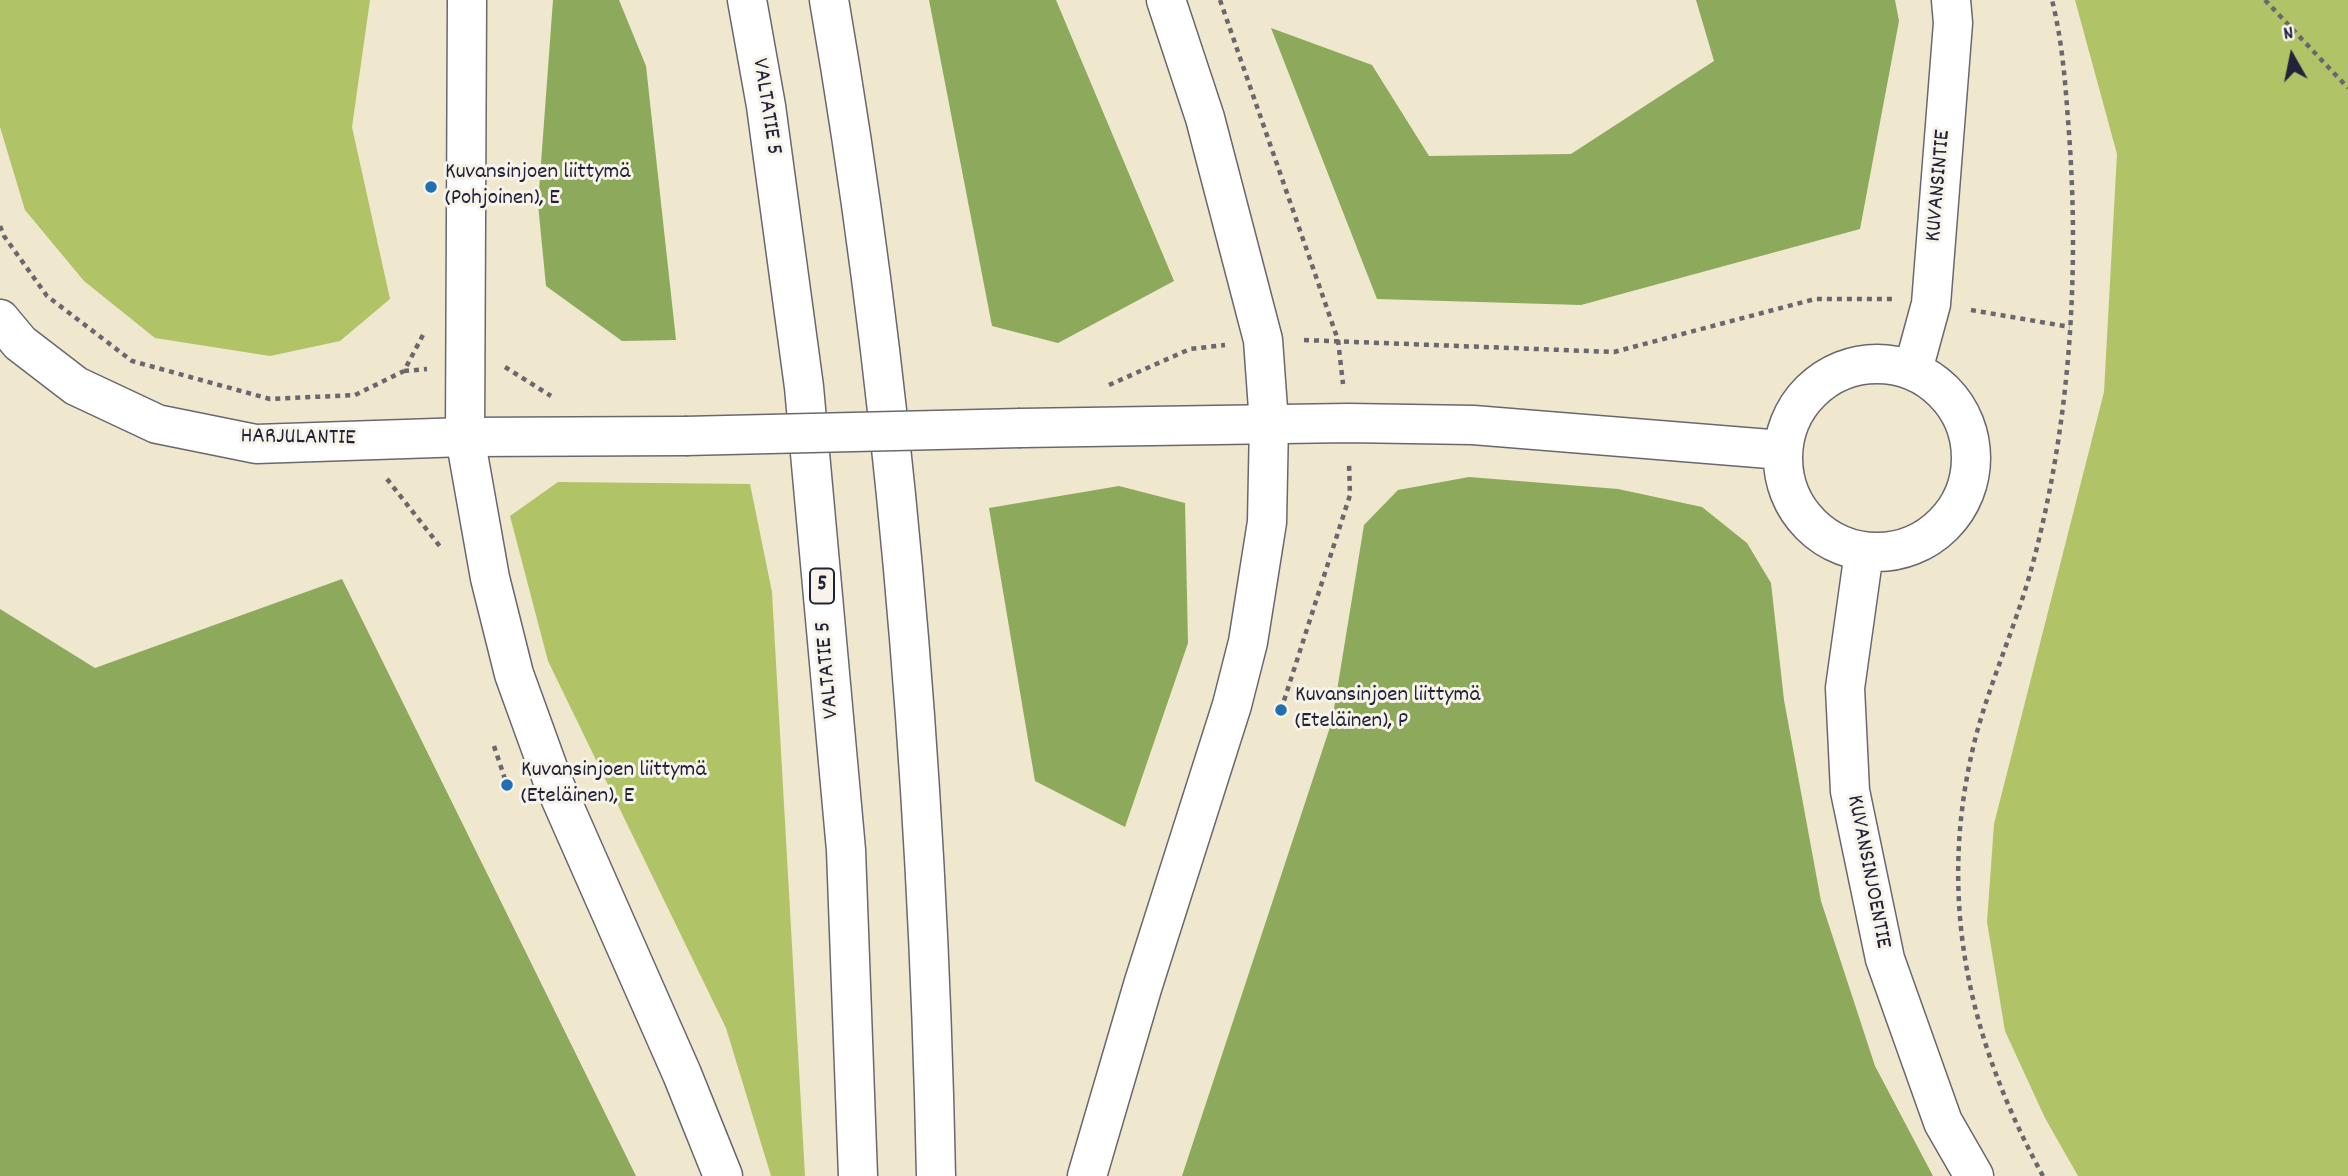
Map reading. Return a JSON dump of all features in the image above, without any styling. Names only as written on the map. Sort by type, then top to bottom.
[{"type":"main road","points":[[467,0],[463,366],[465,437],[475,509],[514,674],[552,779],[682,1074],[723,1176]]},
{"type":"main road","name":"VALTATIE 5","points":[[747,0],[766,106],[804,387],[846,850],[859,1176]]},
{"type":"main road","points":[[829,0],[853,139],[883,364],[912,696],[931,965],[936,1176]]},
{"type":"main road","points":[[1087,1176],[1248,642],[1267,522],[1269,423],[1263,340],[1205,118],[1166,0]]},
{"type":"main road","name":"KUVANSINTIE","points":[[1913,370],[1931,304],[1953,23],[1951,0]]},
{"type":"main road","name":"HARJULANTIE","points":[[0,318],[20,343],[76,386],[158,424],[256,444],[465,437],[684,436],[1269,423],[1474,425],[1782,450]]},
{"type":"main road","points":[[1885,363],[1913,370],[1939,386],[1952,401],[1970,438],[1971,467],[1963,497],[1947,522],[1923,540],[1894,551],[1864,552],[1836,544],[1812,528],[1794,505],[1784,479],[1782,450],[1789,421],[1805,396],[1827,376],[1865,364],[1885,363]]},
{"type":"main road","name":"KUVANSINJOENTIE","points":[[1864,552],[1845,688],[1850,791],[1885,959],[1943,1122],[1974,1176]]},
{"type":"path","points":[[2043,1176],[2023,1139],[1987,1054],[1966,973],[1957,891],[1967,783],[1977,732],[2034,561],[2055,462],[2070,327],[2074,198],[2061,36],[2052,0]]},
{"type":"path","points":[[2265,0],[2348,88]]},
{"type":"path","points":[[0,226],[4,236],[47,296],[132,361],[270,399],[355,395],[404,371],[504,366],[555,399]]},
{"type":"path","points":[[1098,386],[1111,385],[1189,349],[1263,340],[1338,340],[1556,352],[1614,352],[1815,299],[1877,297],[2070,327]]},
{"type":"path","points":[[404,371],[430,323]]},
{"type":"path","points":[[377,385],[387,479],[440,545],[446,557]]},
{"type":"path","points":[[491,736],[507,785]]},
{"type":"green space","points":[[0,0],[370,0],[352,127],[390,299],[340,341],[270,356],[155,338],[84,281],[25,210],[0,127]]},
{"type":"green space","points":[[553,0],[619,0],[646,66],[676,340],[622,341],[546,286],[538,204]]},
{"type":"green space","points":[[929,0],[1056,0],[1174,281],[1058,343],[992,326]]},
{"type":"green space","points":[[1696,0],[1895,0],[1899,21],[1860,229],[1581,305],[1377,299],[1271,28],[1372,65],[1429,156],[1571,154],[1714,61]]},
{"type":"green space","points":[[2075,0],[2348,0],[2348,1176],[2078,1176],[2045,1118],[2005,1031],[1987,922],[1994,824],[2104,392],[2117,154]]},
{"type":"green space","points":[[1469,477],[1618,489],[1702,507],[1747,543],[1771,583],[1784,700],[1821,901],[1875,1066],[1933,1176],[1182,1176],[1332,721],[1364,525],[1398,490]]},
{"type":"green space","points":[[558,482],[750,484],[772,592],[805,1176],[771,1176],[726,1028],[548,661],[510,516]]},
{"type":"green space","points":[[1119,486],[1185,503],[1188,643],[1125,827],[1035,781],[989,508]]},
{"type":"green space","points":[[342,579],[636,1176],[0,1176],[0,609],[95,668]]},
{"type":"place","name":"Kuvansinjoen liittymä (Pohjoinen), E","points":[[431,187]]},
{"type":"place","name":"Kuvansinjoen liittymä (Eteläinen), P","points":[[1281,710]]},
{"type":"place","name":"Kuvansinjoen liittymä (Eteläinen), E","points":[[507,785]]}]
